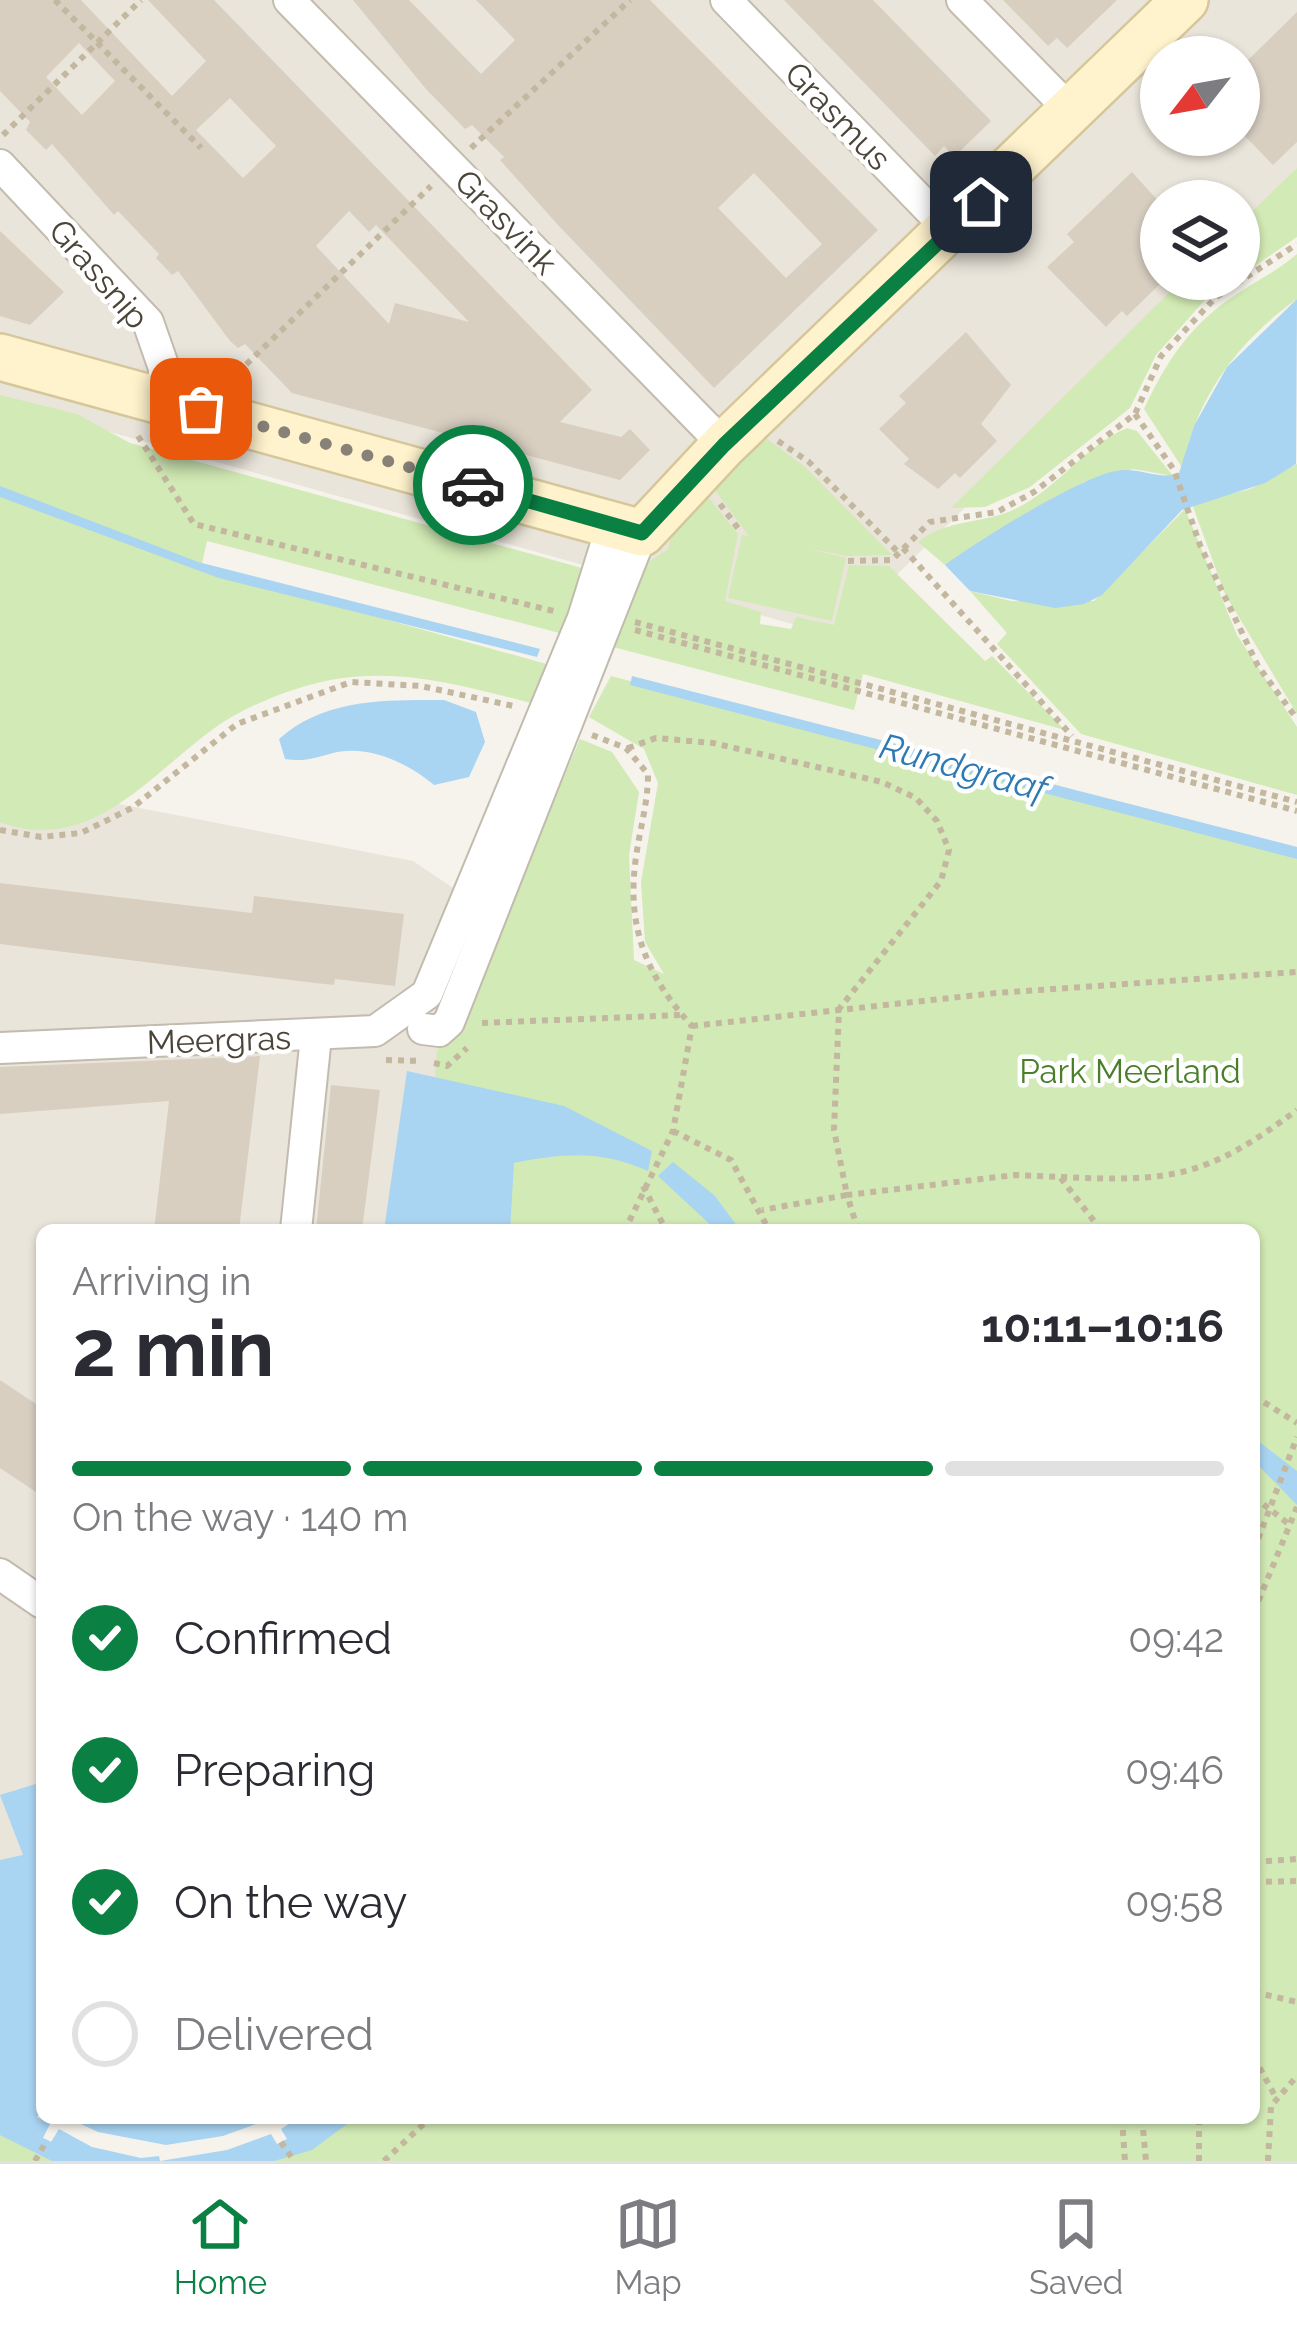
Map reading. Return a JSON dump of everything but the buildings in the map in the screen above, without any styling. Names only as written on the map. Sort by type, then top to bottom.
[{"type":"street","name":"Grasvink","points":[[289,0],[451,166],[737,432]]},
{"type":"street","name":"Grasmus","points":[[726,0],[950,231]]},
{"type":"street","points":[[962,0],[1073,113]]},
{"type":"street","points":[[423,1029],[439,1031],[449,1022],[627,529],[950,231],[1185,0]]},
{"type":"street","name":"Grassnip","points":[[0,165],[148,322],[182,404]]},
{"type":"street","points":[[0,357],[627,529]]},
{"type":"street","points":[[555,719],[609,615],[627,529]]},
{"type":"street","name":"Meergras","points":[[0,1048],[375,1031],[427,994],[555,719]]},
{"type":"street","points":[[297,1224],[316,1036]]},
{"type":"street","points":[[0,1574],[36,1599]]},
{"type":"path","points":[[56,0],[201,148]]},
{"type":"path","points":[[0,138],[141,0]]},
{"type":"path","points":[[182,404],[630,0]]},
{"type":"path","points":[[848,561],[892,560],[929,522],[998,512],[1034,492],[1135,414],[1161,356],[1216,296],[1297,244]]},
{"type":"path","points":[[1135,414],[1174,470],[1237,627],[1297,719]]},
{"type":"path","points":[[737,432],[808,462],[900,550],[1074,739]]},
{"type":"path","points":[[609,615],[1297,802]]},
{"type":"path","points":[[0,830],[41,837],[81,833],[132,808],[237,724],[351,682],[421,686],[555,719],[626,748],[648,774],[648,804],[635,860],[636,937],[648,969],[692,1026],[687,1078],[673,1131],[628,1224]]},
{"type":"path","points":[[626,748],[656,738],[713,743],[882,782],[916,798],[937,821],[949,850],[941,881],[839,1009],[834,1130],[855,1224]]},
{"type":"path","points":[[692,1026],[839,1009],[1297,972]]},
{"type":"path","points":[[383,1060],[447,1066],[463,1055],[478,1023],[682,1015]]},
{"type":"path","points":[[762,1210],[1015,1175],[1169,1179],[1251,1145],[1297,1110]]},
{"type":"path","points":[[673,1131],[730,1160],[767,1224]]},
{"type":"path","points":[[1060,1177],[1096,1224]]},
{"type":"path","points":[[645,1182],[663,1224]]},
{"type":"path","points":[[1260,1400],[1297,1424]]},
{"type":"path","points":[[1260,1535],[1297,1437]]},
{"type":"path","points":[[1260,1502],[1292,1521]]},
{"type":"path","points":[[1260,1598],[1297,1507]]},
{"type":"path","points":[[1260,1862],[1297,1859]]},
{"type":"path","points":[[1260,1882],[1297,1881]]},
{"type":"path","points":[[1260,1993],[1297,2002]]},
{"type":"path","points":[[1260,2068],[1276,2098]]},
{"type":"path","points":[[1268,2161],[1266,2134],[1276,2098],[1297,2076]]},
{"type":"path","points":[[384,2161],[424,2124]]},
{"type":"path","points":[[1122,2124],[1125,2161]]},
{"type":"path","points":[[1143,2124],[1146,2161]]},
{"type":"path","points":[[1199,2124],[1199,2161]]},
{"type":"path","points":[[34,2161],[46,2140]]},
{"type":"path","points":[[281,2141],[294,2161]]},
{"type":"shaded area","points":[[0,0],[1297,0],[1297,179],[1260,215],[1260,180],[1140,180],[1140,300],[1175,300],[835,636],[0,401]]},
{"type":"shaded area","points":[[0,781],[413,861],[525,936],[501,1224],[36,1224],[36,1989],[0,1996]]},
{"type":"green space","points":[[1297,168],[1297,237],[1260,263],[1260,204]]},
{"type":"green space","points":[[1297,254],[1297,299],[1257,333],[1223,373],[1197,419],[1183,469],[1144,409],[1177,350],[1199,325],[1228,300],[1260,300],[1260,280]]},
{"type":"green space","points":[[1162,300],[1205,300],[1156,355],[1130,408],[1030,487],[985,507],[951,508]]},
{"type":"green space","points":[[0,395],[77,414],[130,443],[636,583],[641,567],[668,549],[676,516],[701,488],[738,534],[725,601],[761,612],[760,624],[791,629],[796,617],[834,625],[849,565],[889,566],[985,661],[992,656],[1065,730],[863,674],[854,710],[207,541],[201,568],[550,665],[535,704],[412,678],[362,676],[321,682],[274,697],[229,719],[143,786],[91,819],[63,828],[33,830],[0,822]]},
{"type":"green space","points":[[1127,428],[1137,431],[1173,476],[1133,469],[1084,482],[945,565],[918,542],[941,529],[1013,510]]},
{"type":"green space","points":[[758,432],[805,467],[892,555],[847,556],[806,548],[846,558],[832,621],[728,598],[742,535],[749,536],[708,481]]},
{"type":"green space","points":[[1297,464],[1297,714],[1225,594],[1192,504],[1250,489]]},
{"type":"green space","points":[[1185,509],[1237,635],[1297,727],[1297,795],[1081,734],[997,644],[1007,633],[970,591],[1011,601],[1094,601]]},
{"type":"green space","name":"Park Meerland","points":[[611,676],[1297,857],[1297,2161],[0,2161],[0,1996],[36,2101],[36,2124],[1260,2124],[1260,1224],[500,1224],[502,1095],[435,1077],[437,1050],[456,1033],[580,739],[612,752],[639,792],[629,855],[634,960],[664,974],[645,942],[641,882],[658,783],[644,749],[589,717]]},
{"type":"water","points":[[1297,299],[1296,464],[1265,483],[1182,510],[1102,595],[1084,604],[1055,608],[970,591],[945,565],[1029,512],[1099,476],[1124,470],[1179,473],[1194,426],[1227,367]]},
{"type":"water","points":[[0,486],[198,562],[540,649],[537,657],[219,578],[0,497]]},
{"type":"water","name":"Rundgraaf","points":[[632,676],[1297,847],[1297,859],[630,685]]},
{"type":"water","points":[[444,700],[476,712],[485,742],[469,777],[434,785],[400,763],[360,751],[285,759],[279,739],[316,716],[357,704]]},
{"type":"water","points":[[407,1071],[564,1106],[652,1151],[648,1171],[614,1159],[582,1155],[514,1163],[510,1224],[385,1224]]},
{"type":"water","points":[[673,1162],[715,1196],[736,1224],[710,1224],[658,1176]]},
{"type":"water","points":[[1260,1443],[1297,1471],[1297,1505],[1260,1467]]},
{"type":"water","points":[[36,1784],[36,2124],[347,2124],[312,2150],[274,2161],[52,2161],[0,2135],[0,1860],[23,1855],[0,1795]]},
{"type":"pier","points":[[50,2124],[81,2124],[98,2132],[166,2145],[223,2136],[256,2124],[289,2124],[281,2129],[287,2139],[277,2144],[271,2134],[227,2150],[160,2161],[159,2156],[141,2158],[92,2147],[59,2129],[51,2142],[43,2138]]},
{"type":"way so far","points":[[201,409],[473,485]]},
{"type":"route","points":[[473,485],[642,533],[724,445],[981,202]]}]
